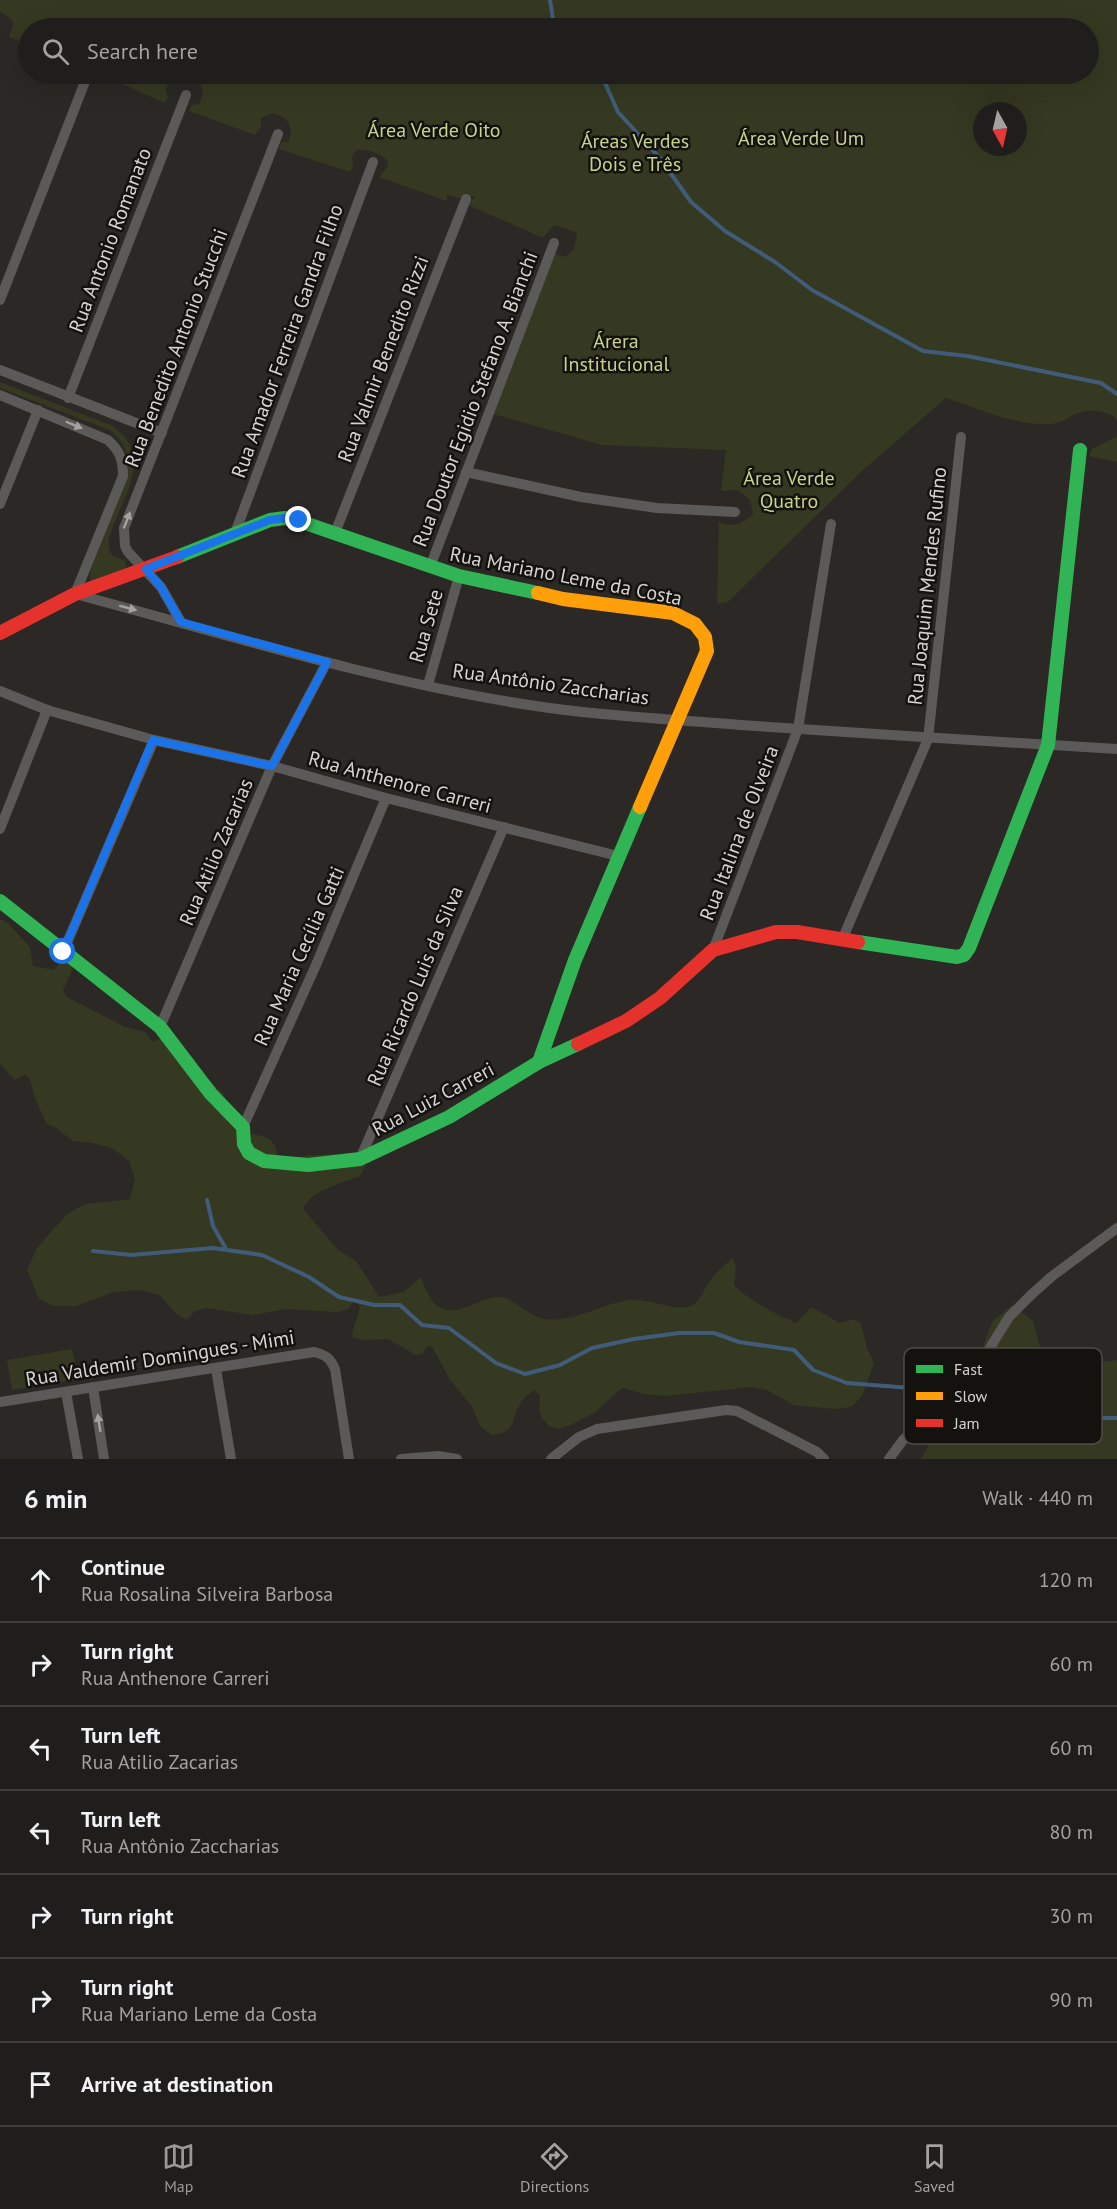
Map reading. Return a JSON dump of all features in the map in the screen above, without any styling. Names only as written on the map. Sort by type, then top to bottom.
[{"type":"street","points":[[0,300],[84,84]]},
{"type":"street","name":"Rua Antonio Romanato","points":[[68,398],[186,95]]},
{"type":"street","name":"Rua Benedito Antonio Stucchi","points":[[181,622],[161,587],[128,552],[125,546],[124,528],[278,134]]},
{"type":"street","name":"Rua Amador Ferreira Gandra Filho","points":[[235,533],[373,162]]},
{"type":"street","name":"Rua Valmir Benedito Rizzi","points":[[334,533],[466,199]]},
{"type":"street","name":"Rua Doutor Egidio Stefano A. Bianchi","points":[[430,567],[554,243]]},
{"type":"street","points":[[0,370],[162,433]]},
{"type":"street","points":[[0,395],[108,440],[118,450],[123,462],[123,476],[75,594],[0,633]]},
{"type":"street","points":[[0,504],[38,410]]},
{"type":"street","name":"Rua Joaquim Mendes Rufino","points":[[842,940],[928,738],[961,437]]},
{"type":"street","points":[[1048,745],[1080,450]]},
{"type":"street","points":[[466,472],[581,497],[657,508],[735,512]]},
{"type":"street","name":"Rua Mariano Leme da Costa","points":[[75,594],[146,569],[270,520],[285,518],[299,520],[459,576],[563,599],[673,613],[695,624],[705,637],[707,651],[677,720]]},
{"type":"street","name":"Rua Italina de Olveira","points":[[713,950],[798,729],[831,524]]},
{"type":"street","name":"Rua Sete","points":[[428,686],[459,576]]},
{"type":"street","name":"Rua Antônio Zaccharias","points":[[75,594],[327,662],[428,686],[526,704],[602,715],[1117,749]]},
{"type":"street","name":"Rua Atilio Zacarias","points":[[160,1027],[272,766],[327,662]]},
{"type":"street","name":"Rua Anthenore Carreri","points":[[0,691],[47,710],[153,740],[272,766],[386,798],[618,856]]},
{"type":"street","points":[[0,829],[47,710]]},
{"type":"street","points":[[539,1062],[555,1011],[575,960],[677,720]]},
{"type":"street","points":[[63,952],[153,740]]},
{"type":"street","name":"Rua Luiz Carreri","points":[[0,901],[160,1027],[211,1094],[243,1126],[244,1144],[249,1153],[264,1161],[308,1165],[360,1159],[448,1117],[539,1062],[626,1021],[660,998],[713,950],[776,932],[797,932],[957,957],[964,955],[969,948],[1048,745]]},
{"type":"street","name":"Rua Maria Cecília Gatti","points":[[243,1126],[316,965],[386,798]]},
{"type":"street","name":"Rua Ricardo Luis da Silva","points":[[360,1159],[504,827]]},
{"type":"street","points":[[989,1348],[1009,1317],[1031,1295],[1051,1277],[1117,1228]]},
{"type":"street","name":"Rua Valdemir Domingues - Mimi","points":[[0,1402],[216,1369],[305,1352],[325,1355],[331,1360],[335,1369],[349,1459]]},
{"type":"street","points":[[216,1369],[231,1459]]},
{"type":"street","points":[[93,1387],[104,1459]]},
{"type":"street","points":[[66,1392],[78,1459]]},
{"type":"street","points":[[551,1459],[579,1437],[597,1429],[726,1410],[745,1415],[817,1452],[824,1459]]},
{"type":"street","points":[[889,1459],[904,1439]]},
{"type":"street","points":[[401,1459],[438,1456],[457,1459]]},
{"type":"green space","points":[[0,0],[1117,0],[1117,420],[1104,412],[1088,411],[1051,424],[1038,424],[998,416],[946,398],[863,470],[728,602],[717,604],[719,522],[729,525],[737,524],[753,514],[750,500],[738,490],[721,491],[726,450],[602,445],[493,414],[555,254],[566,257],[574,248],[577,234],[575,232],[555,225],[543,238],[468,205],[475,196],[459,198],[447,195],[447,201],[379,177],[388,162],[382,156],[369,151],[356,150],[352,157],[353,166],[350,172],[279,149],[282,142],[288,142],[291,131],[289,123],[283,117],[273,113],[261,118],[261,127],[255,135],[189,111],[192,105],[199,104],[203,93],[201,84],[1099,84],[1099,18],[18,18],[18,41],[9,37],[13,25],[11,19],[0,12]]},
{"type":"green space","points":[[123,84],[168,84],[166,90],[168,98],[164,103]]},
{"type":"green space","points":[[0,382],[111,425],[131,447],[134,459],[133,472],[110,534],[109,544],[112,555],[125,560],[127,571],[91,587],[90,572],[127,477],[128,463],[123,445],[109,430],[0,388]]},
{"type":"green space","points":[[1117,436],[1117,462],[1089,456],[1092,449]]},
{"type":"green space","points":[[0,919],[8,923],[30,947],[33,966],[54,970],[65,955],[73,968],[63,990],[67,997],[125,1027],[145,1032],[153,1042],[168,1035],[191,1063],[223,1093],[240,1134],[258,1135],[270,1140],[278,1155],[287,1162],[307,1155],[351,1154],[366,1164],[360,1176],[320,1192],[307,1202],[303,1209],[337,1249],[357,1262],[379,1297],[404,1292],[420,1277],[429,1296],[436,1304],[450,1310],[457,1310],[496,1297],[509,1300],[545,1319],[577,1316],[629,1300],[687,1307],[692,1306],[698,1300],[712,1278],[732,1258],[736,1266],[734,1285],[755,1302],[771,1311],[796,1323],[811,1307],[840,1323],[853,1319],[861,1323],[867,1348],[874,1363],[862,1396],[851,1407],[834,1409],[794,1405],[767,1390],[752,1387],[665,1396],[643,1394],[624,1388],[596,1412],[559,1429],[550,1427],[542,1418],[539,1411],[540,1396],[534,1390],[519,1406],[510,1427],[506,1431],[492,1435],[480,1426],[471,1405],[450,1380],[432,1346],[416,1355],[388,1339],[361,1340],[353,1337],[352,1333],[360,1308],[355,1299],[349,1309],[337,1312],[287,1309],[253,1315],[206,1308],[195,1311],[187,1320],[177,1315],[160,1295],[139,1290],[114,1292],[76,1306],[54,1306],[39,1299],[27,1270],[37,1248],[67,1214],[85,1204],[130,1199],[135,1179],[129,1161],[112,1148],[73,1141],[47,1124],[35,1099],[30,1079],[25,1075],[15,1080],[0,1064]]},
{"type":"green space","points":[[1012,1305],[1033,1321],[1040,1348],[982,1348],[992,1322]]},
{"type":"green space","points":[[72,1349],[78,1379],[12,1390],[7,1360]]},
{"type":"green space","points":[[1117,1360],[1117,1459],[921,1459],[929,1444],[1102,1444],[1102,1362]]},
{"type":"waterway","points":[[550,0],[553,18]]},
{"type":"waterway","points":[[605,84],[618,112],[659,157],[691,202],[725,231],[775,262],[812,290],[923,351],[967,356],[1101,383],[1117,394]]},
{"type":"waterway","points":[[207,1200],[213,1226],[226,1249]]},
{"type":"waterway","points":[[93,1251],[131,1255],[213,1248],[262,1255],[309,1277],[339,1297],[374,1305],[400,1305],[422,1325],[449,1328],[496,1363],[525,1374],[560,1365],[592,1348],[679,1333],[714,1333],[739,1342],[794,1350],[813,1370],[847,1383],[904,1387]]},
{"type":"waterway","points":[[1102,1418],[1117,1418]]},
{"type":"traffic: fast","points":[[858,942],[957,957],[964,955],[969,948],[1048,745],[1080,450]]},
{"type":"traffic: fast","points":[[177,557],[270,520],[285,518],[459,576],[538,593]]},
{"type":"traffic: fast","points":[[539,1062],[575,960],[640,807]]},
{"type":"traffic: fast","points":[[0,901],[160,1027],[211,1094],[243,1127],[244,1144],[249,1153],[264,1161],[308,1165],[360,1159],[449,1117],[539,1062],[578,1044]]},
{"type":"traffic: slow","points":[[538,593],[563,599],[673,613],[695,624],[705,637],[707,651],[640,807]]},
{"type":"traffic: jam","points":[[0,633],[75,594],[177,557]]},
{"type":"traffic: jam","points":[[578,1044],[626,1021],[660,998],[713,950],[776,932],[797,932],[858,942]]},
{"type":"route","points":[[63,952],[153,740],[272,766],[327,662],[181,622],[172,603],[146,569],[270,520],[285,518],[299,520]]},
{"type":"park label","name":"Área Verde Oito","points":[[434,130]]},
{"type":"park label","name":"Área Verde Um","points":[[801,138]]},
{"type":"park label","name":"Áreas Verdes Dois e Três","points":[[635,152]]},
{"type":"park label","name":"Árera Institucional","points":[[616,352]]},
{"type":"park label","name":"Área Verde Quatro","points":[[789,490]]}]
